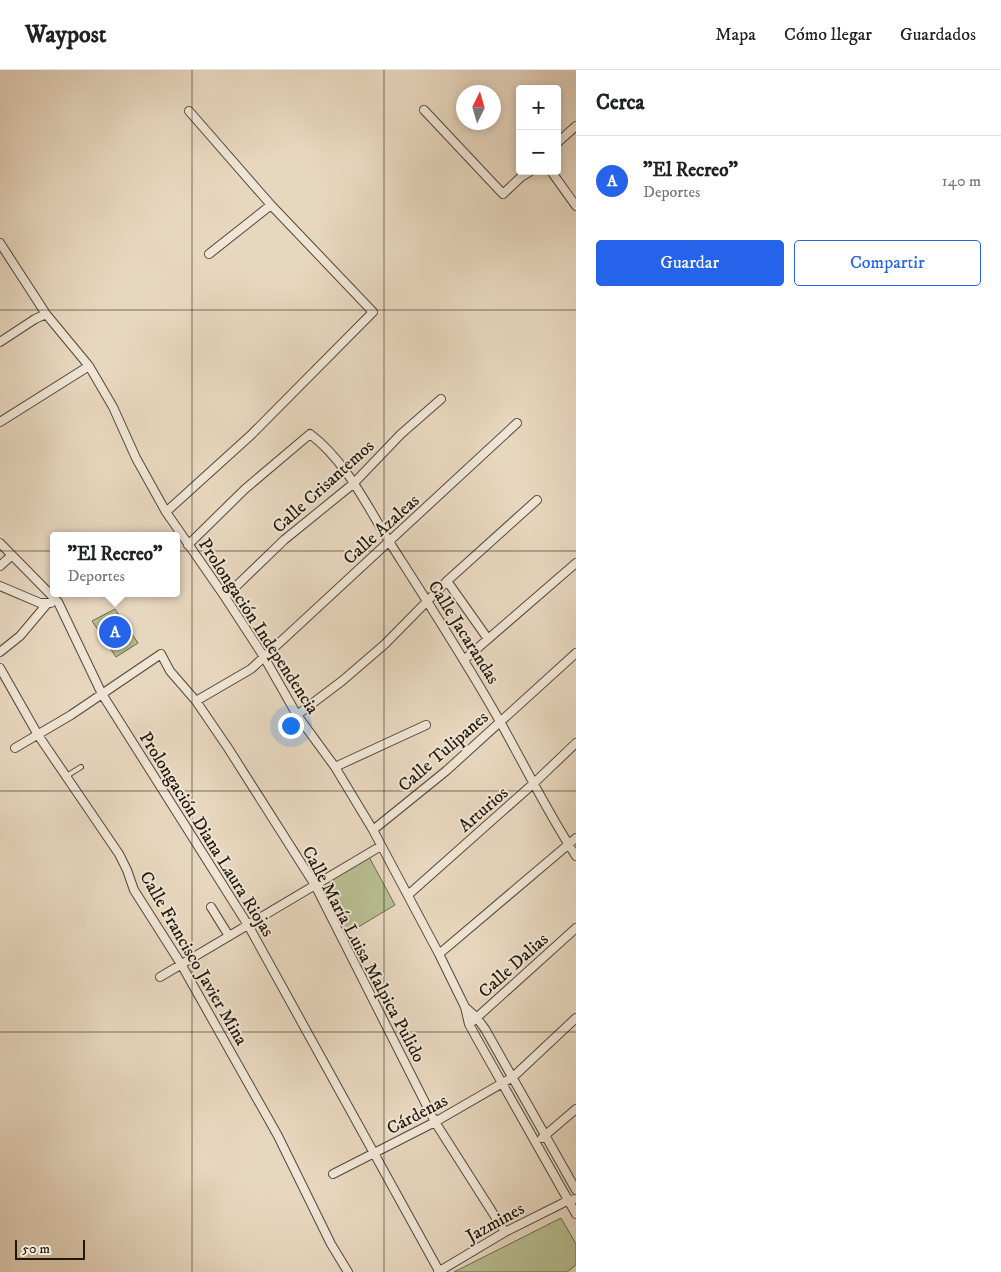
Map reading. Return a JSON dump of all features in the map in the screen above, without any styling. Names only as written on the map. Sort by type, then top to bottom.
[{"type":"street","points":[[424,110],[503,194],[524,175]]},
{"type":"street","points":[[166,512],[258,429],[373,312],[271,205],[189,111]]},
{"type":"street","points":[[561,139],[576,126]]},
{"type":"street","points":[[554,175],[576,206]]},
{"type":"street","points":[[209,254],[271,205]]},
{"type":"street","name":"Prolongación Independencia","points":[[0,244],[46,314],[89,366],[113,407],[136,458],[179,532]]},
{"type":"street","points":[[0,342],[46,314]]},
{"type":"street","points":[[0,422],[89,366]]},
{"type":"street","name":"Calle Crisantemos","points":[[225,596],[284,540],[353,484],[402,434],[441,399]]},
{"type":"street","name":"Calle Azaleas","points":[[196,700],[251,669],[517,423]]},
{"type":"street","name":"Calle Jacarandas","points":[[188,545],[245,490],[310,434],[330,451],[353,484],[465,659],[533,784],[576,856]]},
{"type":"street","points":[[297,716],[385,644],[447,580],[537,500]]},
{"type":"street","name":"Prolongación Independencia","points":[[180,533],[225,596],[264,657],[297,716],[336,767],[373,830],[466,1007],[469,1024],[536,1142],[572,1200],[576,1214]]},
{"type":"street","name":"Prolongación Diana Laura Riojas","points":[[0,543],[50,594]]},
{"type":"street","points":[[0,566],[11,556]]},
{"type":"street","points":[[465,659],[576,562]]},
{"type":"street","points":[[447,580],[488,638]]},
{"type":"street","points":[[0,586],[40,603],[58,602]]},
{"type":"street","name":"Prolongación Diana Laura Riojas","points":[[53,597],[58,602],[102,694],[248,924],[438,1272]]},
{"type":"street","points":[[0,652],[20,636],[47,604]]},
{"type":"street","name":"Calle Tulipanes","points":[[373,830],[446,771],[499,720],[576,653]]},
{"type":"street","name":"Calle María Luisa Malpica Pulido","points":[[102,694],[161,654],[170,671],[196,700],[315,885],[434,1122],[505,1232]]},
{"type":"street","name":"Calle Francisco Javier Mina","points":[[0,668],[38,735],[119,854],[134,890],[181,964],[278,1136],[331,1244],[348,1272]]},
{"type":"street","points":[[14,748],[72,715],[102,694]]},
{"type":"street","points":[[336,767],[426,724]]},
{"type":"street","name":"Arturios","points":[[408,895],[533,784],[576,743]]},
{"type":"street","points":[[439,954],[576,838]]},
{"type":"street","points":[[160,977],[380,846]]},
{"type":"street","points":[[211,907],[228,936]]},
{"type":"street","name":"Calle Dalias","points":[[469,1024],[576,928]]},
{"type":"street","name":"Prolongación Independencia","points":[[466,1007],[477,1018],[513,1077],[576,1190]]},
{"type":"street","name":"Cárdenas","points":[[333,1174],[434,1122],[513,1077],[576,1018]]},
{"type":"street","points":[[536,1142],[546,1136],[576,1109]]},
{"type":"street","name":"Jazmines","points":[[438,1272],[505,1232],[572,1200]]},
{"type":"lane","points":[[65,777],[81,767]]},
{"type":"green space","points":[[115,609],[138,643],[116,657],[92,621]]},
{"type":"green space","points":[[369,857],[395,905],[345,935],[318,885]]},
{"type":"green space","points":[[561,1218],[576,1244],[576,1265],[567,1272],[454,1272]]},
{"type":"place","name":"\"El Recreo\"","points":[[115,632]]}]
